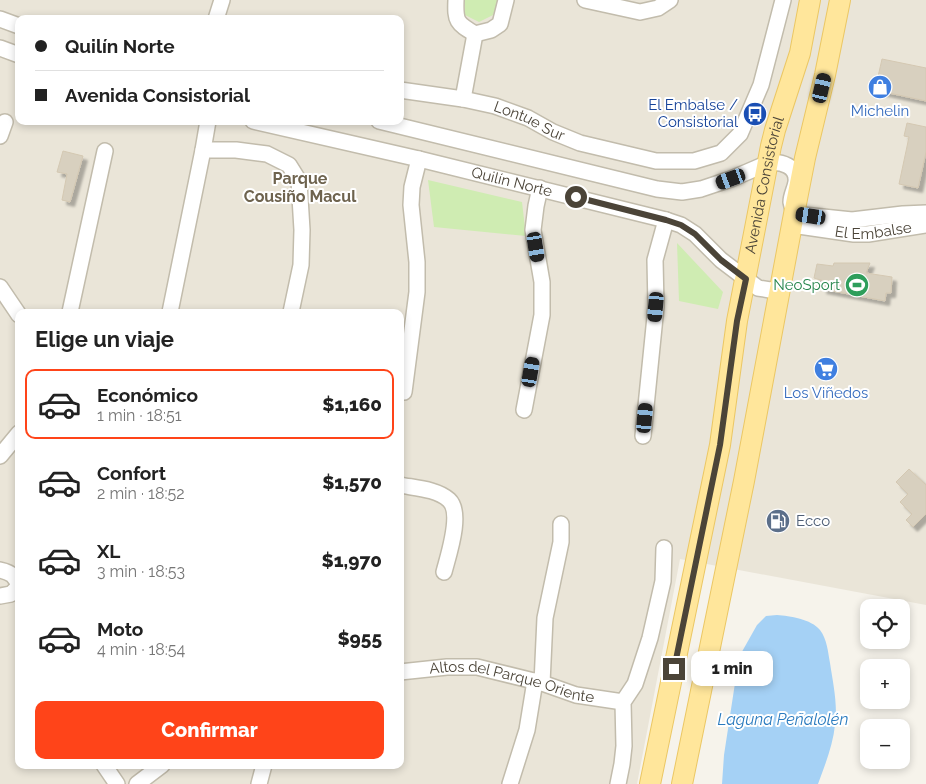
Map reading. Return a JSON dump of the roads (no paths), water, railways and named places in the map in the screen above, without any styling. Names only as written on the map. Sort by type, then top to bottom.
[{"type":"main road","name":"Avenida Consistorial","points":[[650,784],[720,445],[737,321],[768,163],[775,130],[800,53],[810,0]]},
{"type":"main road","points":[[682,784],[750,449],[805,158],[825,76],[840,0]]},
{"type":"main road","points":[[666,706],[670,716],[678,721],[688,720],[696,714]]},
{"type":"street","points":[[217,15],[222,0]]},
{"type":"street","points":[[456,0],[455,16],[461,25],[475,34],[491,30],[500,24],[506,0]]},
{"type":"street","points":[[585,0],[640,12],[658,8],[670,0]]},
{"type":"street","name":"Lontue Sur","points":[[404,91],[463,99],[495,106],[528,118],[553,132],[580,143],[656,161],[694,161],[721,153],[740,134],[761,85],[783,0]]},
{"type":"street","points":[[0,19],[15,25]]},
{"type":"street","points":[[463,99],[475,34]]},
{"type":"street","points":[[0,48],[15,54]]},
{"type":"street","points":[[171,309],[207,125]]},
{"type":"street","name":"Quilín Norte","points":[[270,125],[419,159],[666,220],[681,225],[695,234],[721,260],[764,290],[779,289]]},
{"type":"street","name":"Quilín Norte","points":[[395,125],[657,189],[682,192],[710,186],[768,163]]},
{"type":"street","points":[[71,309],[105,150]]},
{"type":"street","points":[[203,150],[236,150],[267,154],[289,165],[299,181],[302,230],[301,265],[293,309]]},
{"type":"street","points":[[404,392],[417,292],[412,188],[419,159]]},
{"type":"street","points":[[768,163],[784,163],[795,173],[796,182],[791,200],[793,219]]},
{"type":"street","points":[[524,410],[542,315],[542,282],[533,230],[540,188]]},
{"type":"street","name":"El Embalse","points":[[793,219],[852,220],[926,213]]},
{"type":"street","name":"El Embalse","points":[[793,219],[854,234],[868,234],[926,225]]},
{"type":"street","points":[[643,436],[656,307],[655,260],[666,220]]},
{"type":"street","points":[[0,287],[15,309]]},
{"type":"street","points":[[1,453],[15,437]]},
{"type":"street","points":[[404,486],[434,493],[448,499],[454,508],[454,529],[444,572]]},
{"type":"street","points":[[510,784],[527,730],[539,682],[545,618],[561,542],[561,524]]},
{"type":"street","points":[[618,784],[624,746],[623,702],[635,684],[650,638],[662,581],[664,548]]},
{"type":"street","points":[[0,570],[11,573],[15,578]]},
{"type":"street","points":[[0,596],[11,594],[15,590]]},
{"type":"street","name":"Altos del Parque Oriente","points":[[404,672],[447,668],[477,668],[539,682],[576,695],[623,702]]},
{"type":"street","points":[[107,769],[118,784]]},
{"type":"street","points":[[137,784],[157,769]]},
{"type":"street","points":[[259,784],[263,769]]},
{"type":"water","name":"Laguna Peñalolén","points":[[766,616],[794,617],[811,623],[820,630],[824,637],[830,663],[836,710],[834,732],[828,755],[818,784],[722,784],[724,755],[739,657],[757,625]]},
{"type":"place","name":"Michelin","points":[[880,87]]},
{"type":"place","name":"El Embalse / Consistorial","points":[[755,114]]},
{"type":"place","name":"NeoSport","points":[[857,285]]},
{"type":"place","name":"Los Viñedos","points":[[826,369]]},
{"type":"place","name":"Ecco","points":[[778,521]]},
{"type":"district","name":"Parque Cousiño Macul","points":[[300,187]]}]
